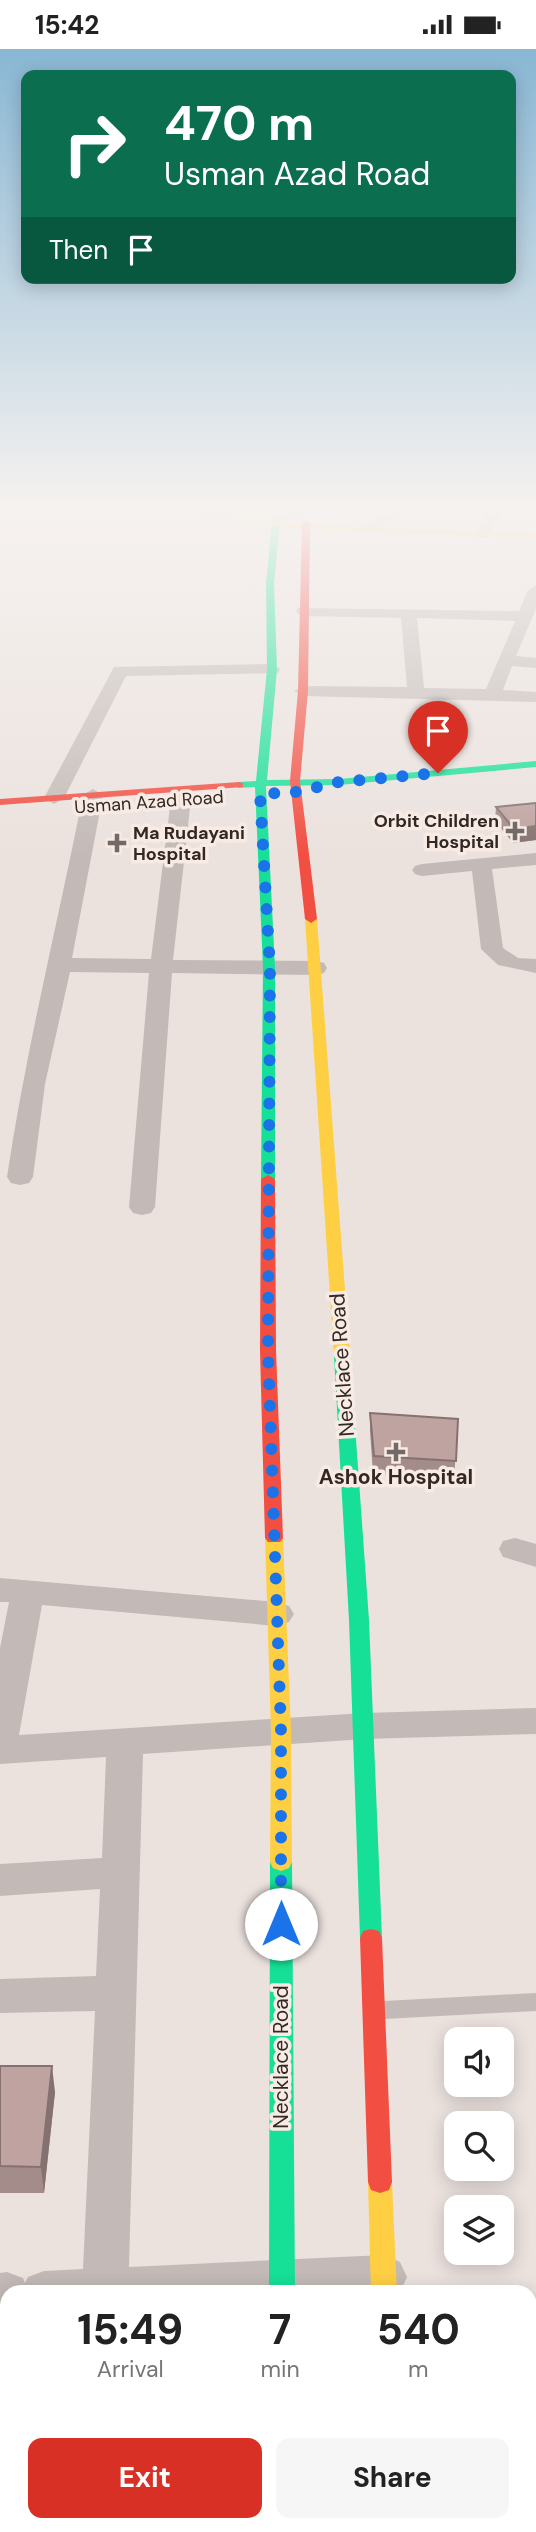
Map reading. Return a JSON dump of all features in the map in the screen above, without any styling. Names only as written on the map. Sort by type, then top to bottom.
[{"type":"main road","name":"Necklace Road","points":[[271,624],[272,669],[261,789],[270,968],[268,1350],[281,1731],[281,2285]]},
{"type":"main road","name":"Necklace Road","points":[[304,624],[303,691],[296,787],[316,968],[365,1726],[384,2285]]},
{"type":"main road","name":"Usman Azad Road","points":[[0,812],[92,800],[296,787],[536,764]]},
{"type":"main road","name":"Usman Azad Road","points":[[0,802],[54,798],[181,799],[261,789]]},
{"type":"street","points":[[410,624],[416,693]]},
{"type":"street","points":[[492,694],[523,624]]},
{"type":"street","points":[[517,635],[536,637]]},
{"type":"street","points":[[506,660],[536,663]]},
{"type":"street","points":[[54,798],[120,671],[272,669]]},
{"type":"street","points":[[303,691],[492,694],[536,698]]},
{"type":"street","points":[[142,1207],[161,967],[181,799]]},
{"type":"street","points":[[20,1177],[33,1084],[60,965],[92,800]]},
{"type":"street","points":[[422,870],[536,859]]},
{"type":"street","points":[[481,864],[495,955],[505,961],[536,966]]},
{"type":"street","points":[[60,965],[316,968]]},
{"type":"street","points":[[0,1738],[14,1591],[277,1613]]},
{"type":"street","points":[[0,1750],[365,1726],[536,1721]]},
{"type":"street","points":[[106,2285],[125,1742]]},
{"type":"street","points":[[0,1880],[120,1872]]},
{"type":"street","points":[[0,1996],[116,1993]]},
{"type":"lane","points":[[375,2011],[536,2002]]},
{"type":"building","points":[[536,803],[536,826],[514,829],[496,807]]},
{"type":"building","points":[[370,1413],[458,1419],[456,1461],[374,1456]]},
{"type":"building","points":[[0,2066],[52,2066],[41,2167],[0,2166]]},
{"type":"traffic: fast","points":[[268,1179],[269,968],[260,794],[272,669],[271,624]]},
{"type":"traffic: fast","points":[[239,785],[295,781],[339,782],[536,764]]},
{"type":"traffic: fast","points":[[342,1356],[359,1620],[371,1938]]},
{"type":"traffic: fast","points":[[281,1862],[282,2285]]},
{"type":"traffic: slow","points":[[311,919],[342,1356]]},
{"type":"traffic: slow","points":[[274,1538],[281,1731],[281,1862]]},
{"type":"traffic: slow","points":[[380,2182],[384,2285]]},
{"type":"traffic: jam","points":[[304,624],[303,691],[295,781],[311,919]]},
{"type":"traffic: jam","points":[[0,802],[239,785]]},
{"type":"traffic: jam","points":[[268,1179],[268,1350],[274,1538]]},
{"type":"traffic: jam","points":[[371,1938],[380,2182]]},
{"type":"place","name":"Orbit Children Hospital","points":[[515,831]]},
{"type":"place","name":"Ma Rudayani Hospital","points":[[117,843]]},
{"type":"place","name":"Ashok Hospital","points":[[396,1452]]},
{"type":"route","points":[[281,1924],[281,1731],[268,1350],[270,968],[260,794],[296,792],[339,782],[438,773]]}]
